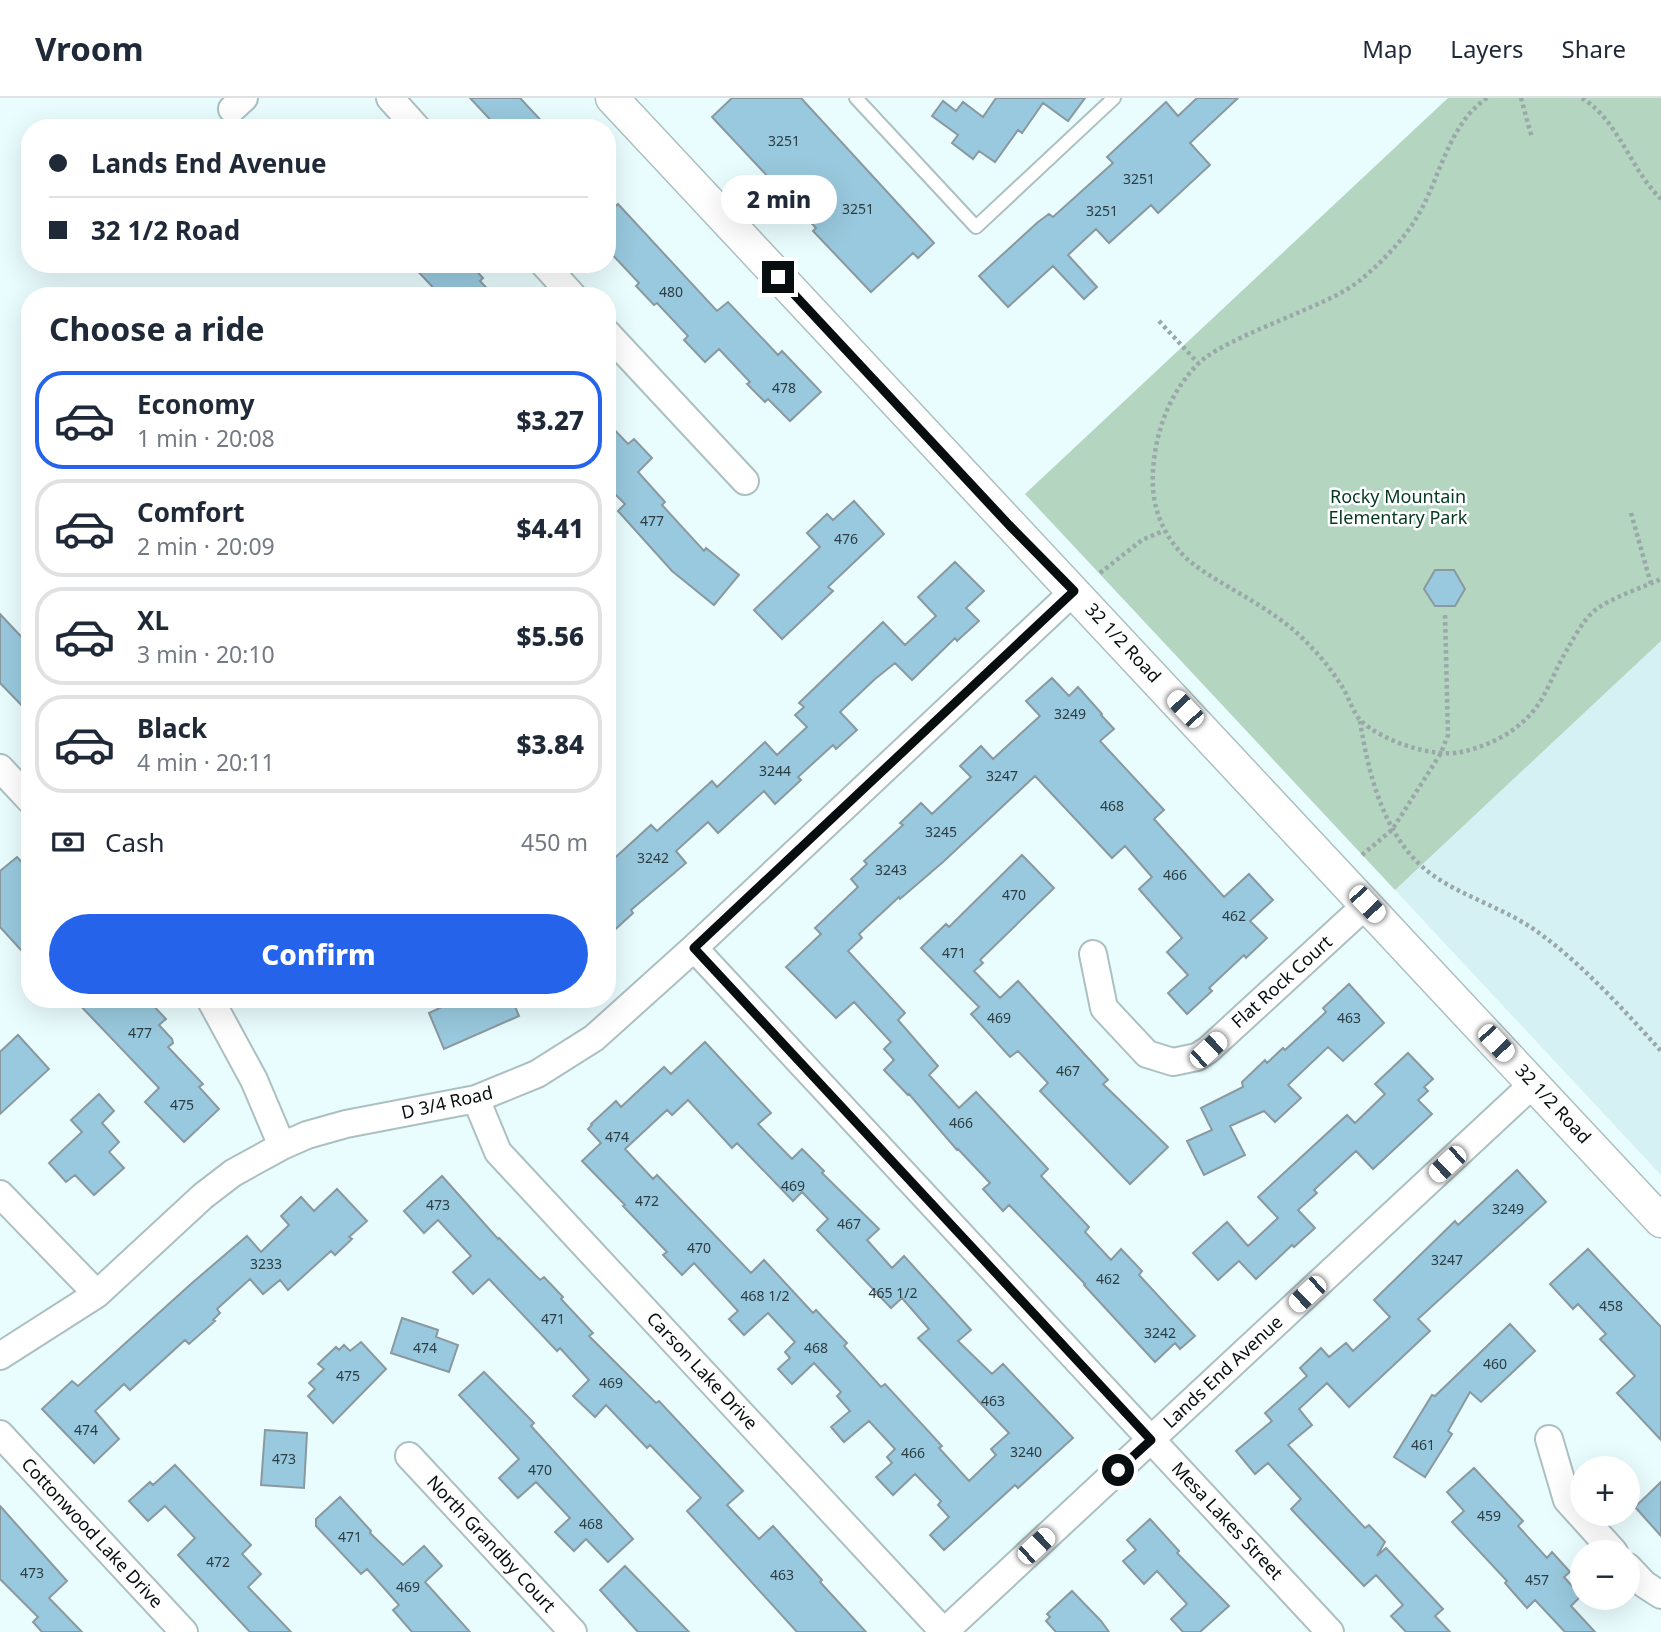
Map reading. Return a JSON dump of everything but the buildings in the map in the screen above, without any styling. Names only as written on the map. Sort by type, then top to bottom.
[{"type":"street","points":[[390,98],[409,119]]},
{"type":"street","name":"32 1/2 Road","points":[[612,98],[1661,1221]]},
{"type":"street","points":[[552,273],[565,287]]},
{"type":"street","points":[[616,342],[745,481]]},
{"type":"street","name":"D 3/4 Road","points":[[0,1356],[97,1294],[204,1196],[233,1173],[282,1146],[307,1135],[346,1124],[476,1099],[507,1088],[567,1057],[594,1038],[694,948],[1074,591]]},
{"type":"street","points":[[0,768],[21,790]]},
{"type":"street","name":"Flat Rock Court","points":[[1093,954],[1104,1008],[1147,1054],[1172,1062],[1185,1061],[1208,1050],[1367,904]]},
{"type":"street","name":"Mesa Lakes Street","points":[[694,948],[1330,1632]]},
{"type":"street","points":[[215,1008],[254,1080],[282,1146]]},
{"type":"street","name":"Lands End Avenue","points":[[944,1632],[1533,1084]]},
{"type":"street","name":"Carson Lake Drive","points":[[476,1099],[498,1152],[944,1632]]},
{"type":"street","points":[[0,1194],[97,1294]]},
{"type":"street","name":"Cottonwood Lake Drive","points":[[0,1434],[184,1632]]},
{"type":"street","points":[[1549,1439],[1567,1500],[1603,1540]]},
{"type":"street","name":"North Grandby Court","points":[[409,1456],[573,1632]]},
{"type":"street","points":[[1640,1580],[1661,1595]]},
{"type":"lane","points":[[856,98],[975,227],[1114,98]]},
{"type":"path","points":[[1487,98],[1461,122],[1420,213],[1402,240],[1383,260],[1359,281],[1336,295],[1261,329],[1198,363],[1171,400],[1157,435],[1152,469],[1155,503],[1163,531],[1186,558],[1300,634],[1323,660],[1343,688],[1360,720],[1377,794],[1392,830],[1415,861],[1435,877],[1528,925],[1564,953],[1661,1051]]},
{"type":"path","points":[[1521,98],[1532,138]]},
{"type":"path","points":[[1582,98],[1604,116],[1642,178],[1661,199]]},
{"type":"path","points":[[1159,321],[1198,363]]},
{"type":"path","points":[[1630,513],[1651,584]]},
{"type":"path","points":[[1100,573],[1142,540],[1163,531]]},
{"type":"path","points":[[1360,720],[1403,745],[1441,754],[1485,746],[1515,729],[1536,708],[1578,629],[1598,608],[1661,579]]},
{"type":"path","points":[[1362,855],[1392,830],[1441,754],[1448,735],[1445,615]]},
{"type":"shaded area","points":[[1661,641],[1661,1175],[1395,890]]},
{"type":"green space","name":"Rocky Mountain Elementary Park","points":[[1448,98],[1661,98],[1661,641],[1395,890],[1025,494]]},
{"type":"route","points":[[778,277],[1074,591],[694,948],[1151,1440],[1118,1470]]}]
